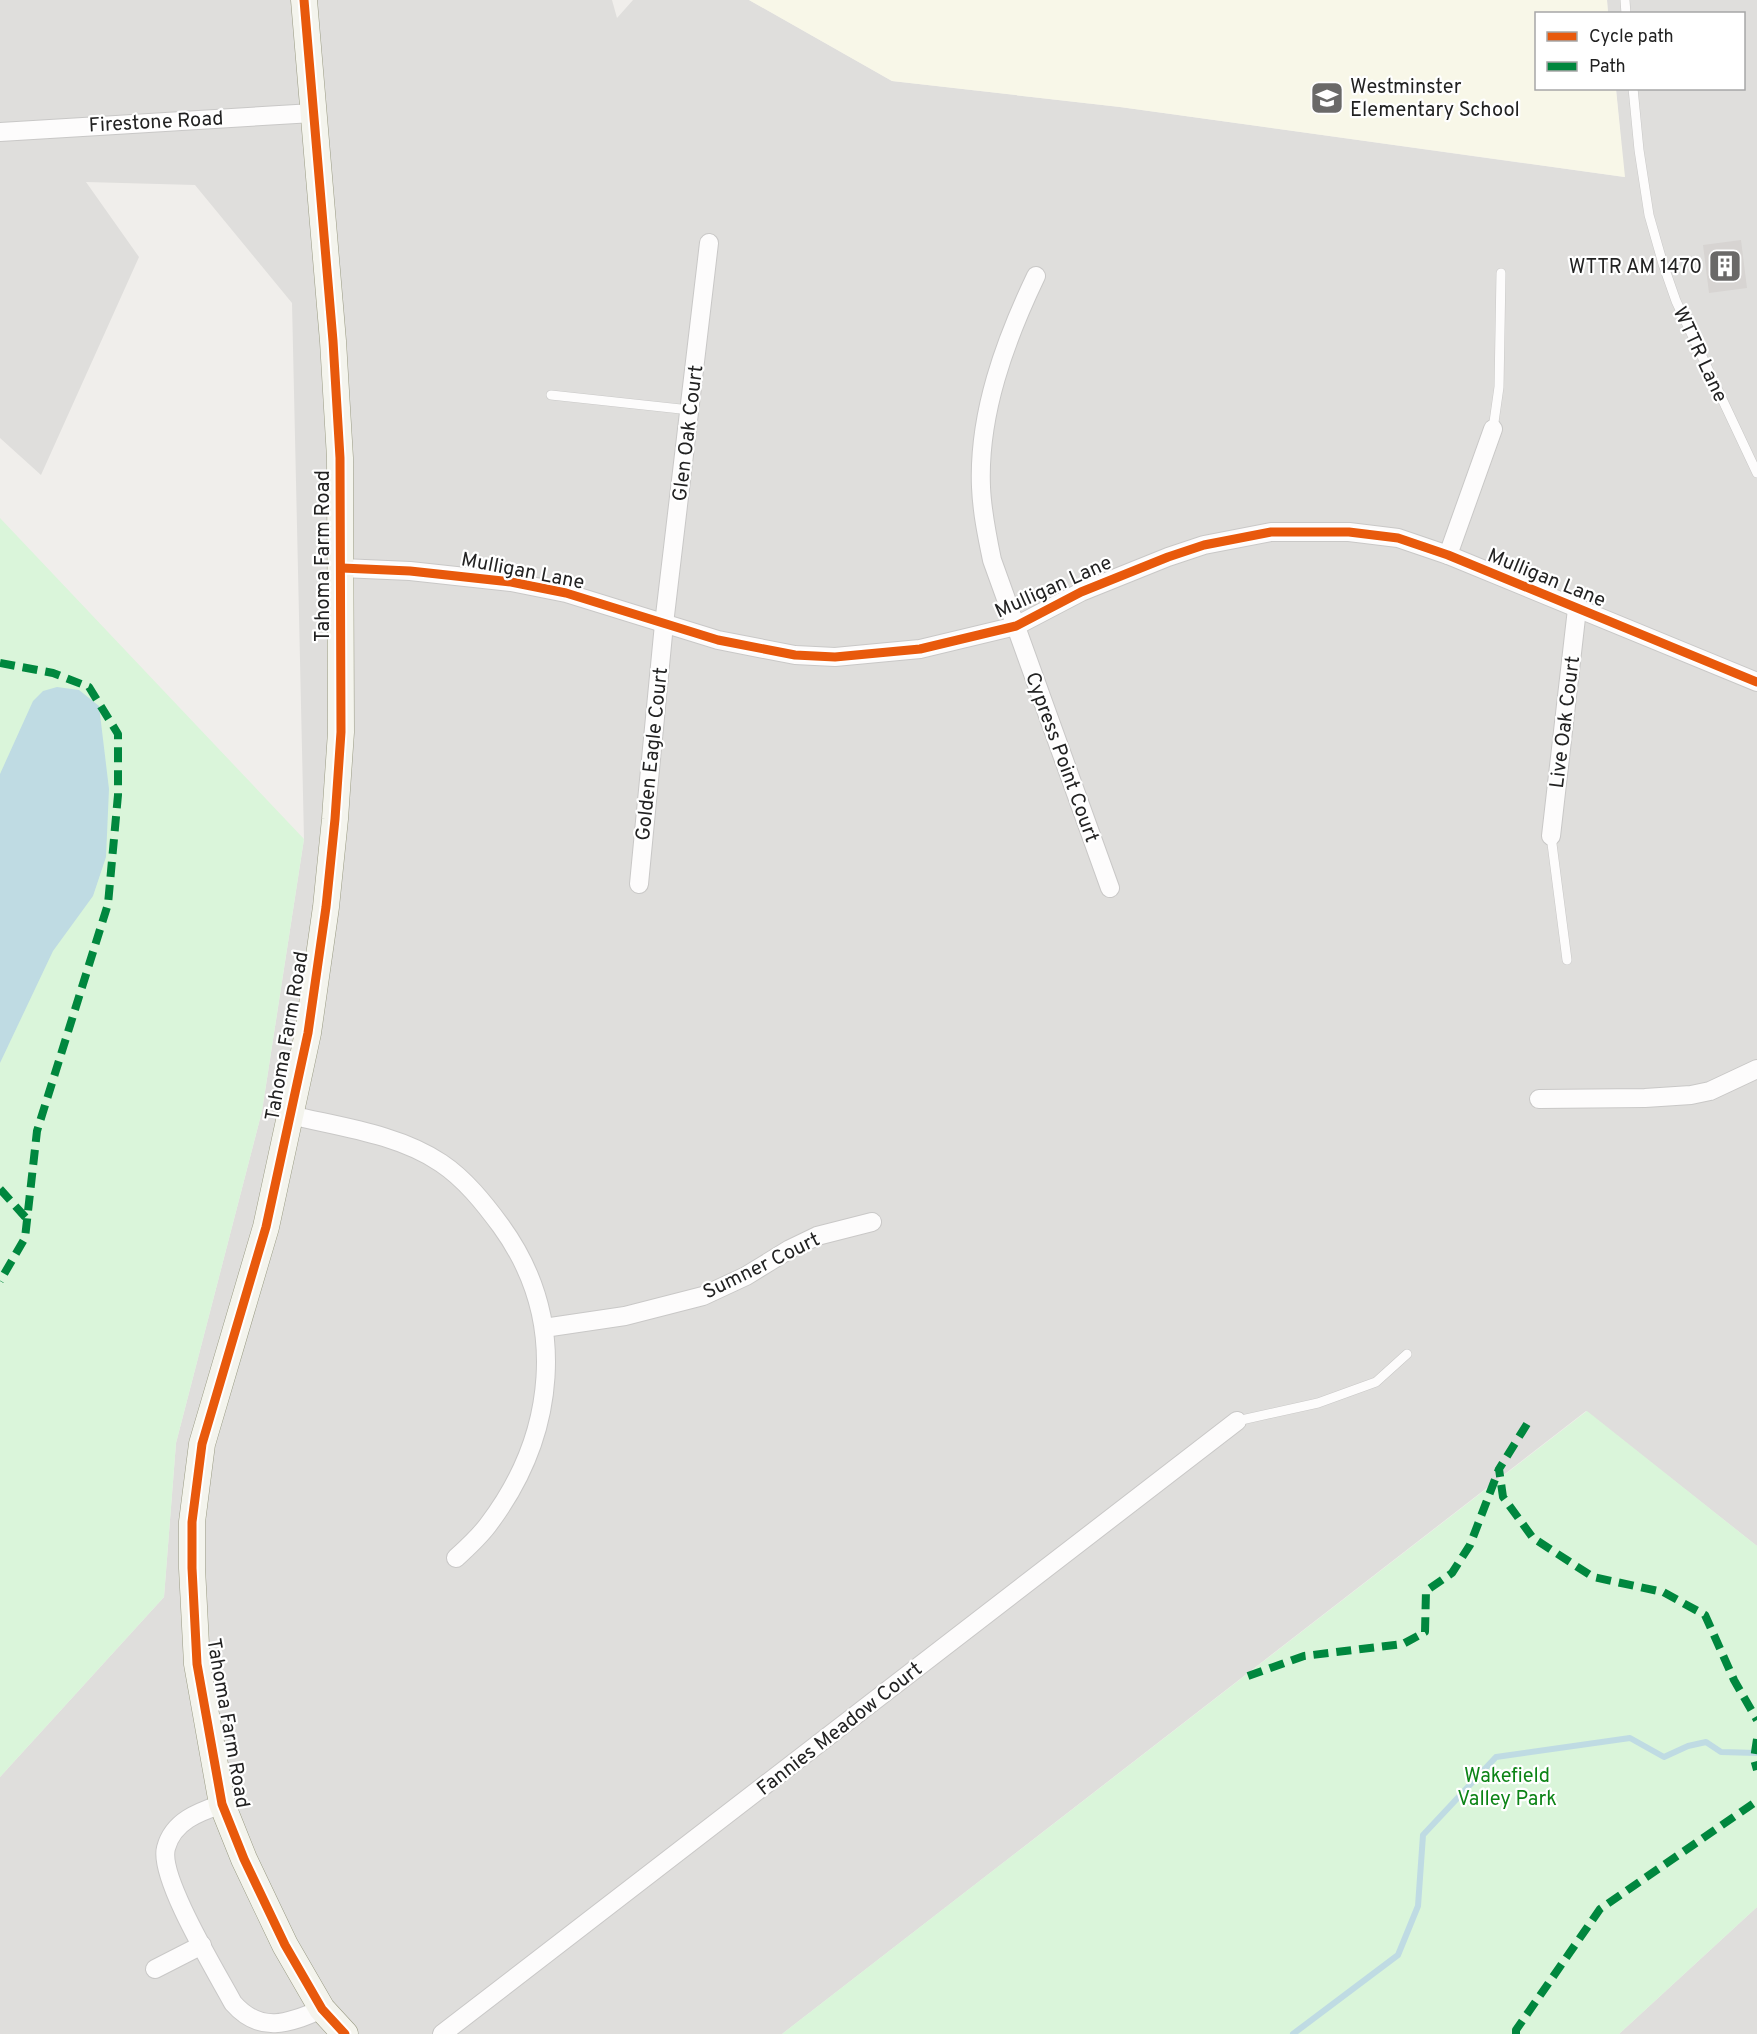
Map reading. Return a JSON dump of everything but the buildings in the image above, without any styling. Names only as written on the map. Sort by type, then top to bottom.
[{"type":"street","name":"Tahoma Farm Road","points":[[304,0],[340,458],[341,732],[335,819],[326,907],[308,1033],[266,1227],[202,1444],[192,1522],[197,1664],[222,1804],[244,1859],[275,1923],[322,2009],[345,2034]]},
{"type":"street","name":"Firestone Road","points":[[0,132],[313,112]]},
{"type":"street","name":"Glen Oak Court","points":[[664,624],[709,243]]},
{"type":"street","name":"Cypress Point Court","points":[[1036,276],[1015,320],[989,406],[982,453],[981,487],[984,524],[992,560],[1110,888]]},
{"type":"street","points":[[1448,555],[1494,429]]},
{"type":"street","name":"Mulligan Lane","points":[[342,568],[410,571],[511,582],[566,593],[718,640],[795,655],[835,657],[920,649],[1016,626],[1081,592],[1204,545],[1271,531],[1349,531],[1398,538],[1448,555],[1757,682]]},
{"type":"street","name":"Live Oak Court","points":[[1551,836],[1578,609]]},
{"type":"street","name":"Golden Eagle Court","points":[[639,884],[664,624]]},
{"type":"street","points":[[1539,1099],[1691,1095],[1710,1091],[1757,1069]]},
{"type":"street","points":[[290,1115],[397,1142],[416,1149],[441,1163],[457,1176],[493,1215],[521,1257],[536,1295],[544,1328],[546,1388],[540,1422],[522,1469],[492,1519],[456,1558]]},
{"type":"street","name":"Sumner Court","points":[[544,1328],[625,1316],[703,1296],[746,1276],[790,1249],[817,1236],[872,1222]]},
{"type":"street","name":"Fannies Meadow Court","points":[[442,2034],[1237,1421]]},
{"type":"street","points":[[222,1804],[198,1812],[185,1820],[176,1829],[166,1849],[170,1879],[202,1945],[233,2003],[241,2013],[254,2021],[277,2025],[292,2022],[322,2009]]},
{"type":"street","points":[[155,1969],[202,1945]]},
{"type":"lane","name":"WTTR Lane","points":[[1634,90],[1639,150],[1649,215],[1663,264],[1676,301],[1757,473]]},
{"type":"lane","points":[[1494,429],[1500,387],[1501,273]]},
{"type":"lane","points":[[551,395],[690,410]]},
{"type":"lane","points":[[1551,836],[1567,960]]},
{"type":"lane","points":[[1237,1421],[1318,1402],[1376,1382],[1407,1354]]},
{"type":"shaded area","points":[[0,0],[612,0],[617,18],[633,0],[749,0],[892,81],[1120,107],[1624,177],[1616,90],[1745,90],[1745,12],[1608,12],[1607,0],[1757,0],[1757,1546],[1586,1411],[782,2034],[0,2034],[0,1777],[164,1597],[176,1443],[262,1111],[304,839],[292,303],[195,185],[86,182],[139,257],[41,475],[0,438]]},
{"type":"shaded area","name":"Westminster Elementary School","points":[[749,0],[1607,0],[1608,12],[1535,12],[1535,90],[1616,90],[1625,177],[1120,107],[892,81]]},
{"type":"shaded area","points":[[1757,1907],[1757,2034],[1619,2034]]},
{"type":"green space","points":[[0,518],[304,839],[262,1111],[176,1443],[164,1597],[0,1777]]},
{"type":"green space","name":"Wakefield Valley Park","points":[[1587,1411],[1757,1546],[1757,1907],[1619,2034],[782,2034]]},
{"type":"water","points":[[57,687],[79,690],[99,706],[109,789],[106,857],[93,896],[53,951],[0,1063],[0,774],[33,701],[43,691]]},
{"type":"waterway","points":[[1293,2034],[1398,1955],[1418,1906],[1423,1835],[1496,1757],[1630,1738],[1664,1757],[1688,1746],[1706,1742],[1721,1752],[1757,1753]]},
{"type":"marked path","points":[[0,663],[53,673],[89,687],[118,734],[118,795],[108,904],[37,1131],[25,1238],[0,1281]]},
{"type":"marked path","points":[[0,1189],[27,1219]]},
{"type":"marked path","points":[[1527,1424],[1499,1469],[1503,1497],[1533,1538],[1593,1577],[1663,1592],[1705,1615],[1734,1680],[1757,1720]]},
{"type":"marked path","points":[[1248,1676],[1304,1656],[1403,1644],[1425,1632],[1426,1591],[1452,1573],[1470,1545],[1499,1469]]},
{"type":"marked path","points":[[1757,1739],[1754,1759],[1757,1770]]},
{"type":"marked path","points":[[1516,2034],[1516,2030],[1600,1909],[1754,1803],[1757,1797]]},
{"type":"cycle path","points":[[304,0],[333,341],[340,458],[341,732],[335,819],[326,907],[308,1033],[266,1227],[202,1444],[192,1522],[192,1568],[197,1664],[222,1804],[244,1859],[285,1945],[322,2009],[345,2034]]},
{"type":"cycle path","points":[[342,568],[410,571],[511,582],[566,593],[718,640],[795,655],[835,657],[920,649],[1016,626],[1081,592],[1204,545],[1271,532],[1349,532],[1398,538],[1448,555],[1757,682]]},
{"type":"place","name":"Westminster Elementary School","points":[[1327,98]]},
{"type":"place","name":"WTTR AM 1470","points":[[1725,266]]}]
